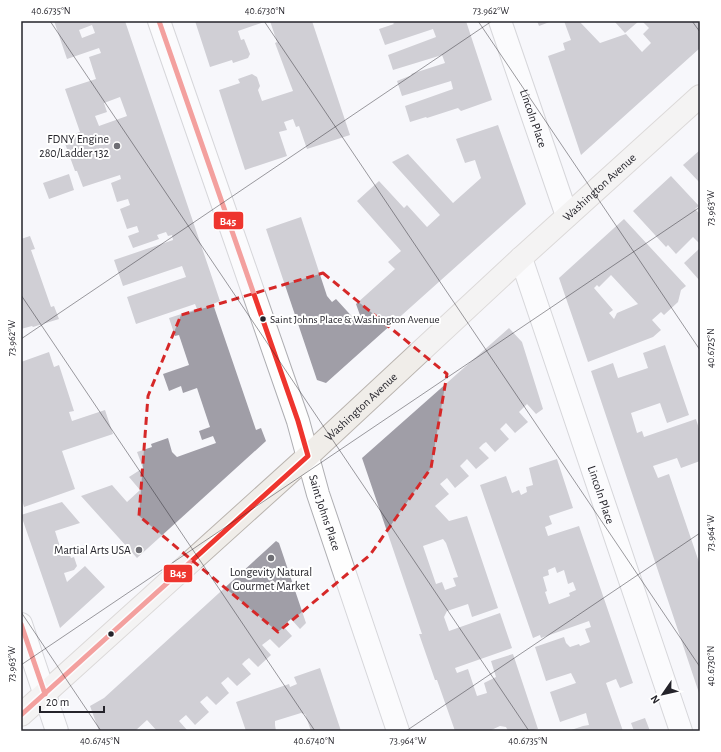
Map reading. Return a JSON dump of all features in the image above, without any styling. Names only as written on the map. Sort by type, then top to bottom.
[{"type":"main road","name":"Washington Avenue","points":[[21,715],[308,456],[521,258],[700,96]]},
{"type":"street","name":"Saint Johns Place","points":[[159,21],[298,421],[318,494],[398,731]]},
{"type":"street","name":"Lincoln Place","points":[[500,21],[567,216]]},
{"type":"street","name":"Lincoln Place","points":[[521,258],[681,731]]},
{"type":"street","points":[[21,624],[57,731]]},
{"type":"highlighted area","points":[[323,273],[447,374],[431,468],[370,555],[278,632],[139,516],[148,396],[181,315]]},
{"type":"building","points":[[54,21],[125,21],[220,301],[213,304],[256,430],[261,428],[266,441],[137,558],[81,496],[112,485],[127,502],[140,490],[129,477],[143,468],[137,452],[152,447],[151,444],[168,438],[172,452],[177,457],[216,443],[213,436],[202,440],[199,431],[210,427],[197,388],[183,393],[181,386],[169,391],[163,374],[189,365],[179,335],[175,336],[169,318],[197,309],[195,304],[136,324],[127,297],[186,277],[182,266],[123,286],[114,260],[173,240],[172,235],[168,236],[166,232],[157,235],[159,239],[133,248],[128,236],[139,232],[137,226],[127,229],[120,209],[130,205],[128,199],[117,202],[111,183],[121,179],[120,175],[83,187],[77,171],[75,171],[63,138],[80,132],[65,89],[96,79],[89,57],[101,53],[99,48],[67,59]],"holes":[[[92,25],[95,33],[82,38],[79,30]],[[120,97],[127,116],[99,126],[95,116],[107,112],[104,103]]]},
{"type":"building","points":[[195,21],[267,21],[238,31],[241,40],[244,39],[250,54],[248,58],[233,63],[232,60],[210,67]]},
{"type":"building","points":[[270,21],[312,21],[350,135],[307,149],[299,126],[296,127],[293,119],[284,122],[287,130],[279,132],[287,156],[245,170],[219,90],[240,83],[238,79],[252,74],[257,77],[260,86],[258,90],[262,101],[293,91],[275,43],[277,42]]},
{"type":"building","points":[[398,21],[466,21],[492,100],[461,111],[458,108],[410,122],[405,106],[453,89],[451,81],[402,96],[397,81],[412,75],[411,74],[445,63],[442,55],[393,70],[388,55],[436,37],[433,29],[385,45],[379,29],[394,24],[393,23]]},
{"type":"building","points":[[537,21],[552,21],[539,26]]},
{"type":"building","points":[[564,21],[579,21],[600,43],[626,34],[642,52],[651,43],[643,34],[649,28],[642,21],[700,21],[700,48],[581,155],[548,56],[565,50],[563,43],[571,40]]},
{"type":"building","points":[[614,21],[639,21],[625,33]]},
{"type":"building","points":[[498,125],[526,204],[326,383],[317,380],[266,229],[301,217],[327,296],[332,302],[336,299],[357,322],[361,318],[356,304],[395,269],[388,262],[401,251],[357,201],[379,181],[404,208],[407,205],[427,227],[440,215],[392,162],[408,154],[453,203],[481,178],[475,160],[465,163],[456,139]]},
{"type":"building","points":[[700,150],[700,183],[683,165]]},
{"type":"building","points":[[69,174],[74,190],[49,199],[43,183]]},
{"type":"building","points":[[671,176],[699,206],[695,209],[700,214],[700,244],[693,237],[676,254],[668,245],[666,247],[633,211]]},
{"type":"building","points":[[624,219],[686,286],[681,290],[678,302],[664,315],[661,312],[652,320],[661,330],[653,337],[588,362],[559,278]],"holes":[[[611,275],[638,304],[617,313],[614,319],[609,313],[613,310],[594,288],[597,285],[599,287]]]},
{"type":"building","points":[[30,236],[35,249],[31,250],[51,307],[54,306],[59,319],[21,329],[21,239]]},
{"type":"building","points":[[700,248],[700,281],[684,263]]},
{"type":"building","points":[[509,328],[522,342],[543,409],[536,414],[527,404],[519,412],[528,422],[515,433],[506,423],[500,429],[509,439],[495,452],[486,442],[483,444],[479,448],[489,458],[476,469],[467,459],[460,466],[469,476],[455,488],[447,478],[440,484],[449,494],[435,506],[449,521],[467,516],[498,608],[472,617],[468,604],[447,611],[444,617],[449,631],[500,613],[512,648],[455,668],[457,673],[468,669],[477,696],[487,693],[484,683],[496,677],[491,661],[513,654],[538,729],[530,731],[508,731],[506,727],[500,726],[489,731],[455,731],[419,634],[422,634],[362,458]],"holes":[[[443,539],[446,543],[458,577],[453,578],[456,586],[445,590],[442,582],[436,584],[423,546]]]},
{"type":"building","points":[[665,345],[689,415],[667,423],[660,403],[631,413],[637,433],[642,431],[644,437],[696,419],[700,432],[700,461],[681,468],[677,458],[653,466],[658,478],[669,474],[700,565],[700,696],[591,371],[613,363],[618,378],[648,368],[643,353]]},
{"type":"building","points":[[49,352],[54,367],[59,365],[74,411],[69,412],[72,421],[105,410],[113,434],[62,451],[75,489],[24,507],[21,497],[21,362]]},
{"type":"building","points":[[557,459],[573,508],[549,516],[552,524],[545,527],[548,536],[579,526],[633,683],[620,688],[616,679],[606,683],[623,731],[568,731],[589,725],[586,713],[560,722],[550,692],[576,683],[571,673],[546,681],[535,647],[564,637],[566,643],[570,647],[579,644],[580,646],[590,642],[585,629],[591,627],[589,621],[541,638],[540,635],[533,638],[480,485],[506,476],[512,493],[519,490],[521,495],[527,492],[526,487],[533,485],[529,468]],"holes":[[[555,567],[557,573],[564,570],[568,584],[573,582],[576,590],[569,593],[570,596],[549,604],[545,592],[547,591],[543,577],[549,575],[548,570]]]},
{"type":"building","points":[[62,502],[80,523],[55,531],[62,553],[68,551],[71,558],[74,557],[77,566],[74,570],[64,573],[67,582],[85,566],[105,587],[60,628],[21,515]]},
{"type":"building","points":[[276,541],[279,543],[306,623],[300,629],[291,619],[283,626],[292,636],[279,648],[270,639],[262,645],[271,655],[258,667],[249,658],[242,664],[251,674],[237,686],[228,677],[221,683],[229,693],[216,705],[207,696],[200,702],[209,712],[195,725],[186,715],[179,721],[188,731],[157,731],[147,720],[135,731],[99,731],[90,706],[104,698]]},
{"type":"building","points":[[320,668],[341,731],[311,731],[305,714],[301,713],[275,721],[276,731],[246,731],[236,702],[289,684],[290,687],[297,684],[294,677]]},
{"type":"building","points":[[645,718],[650,731],[634,731],[631,723]]},
{"type":"transit line","name":"B45","points":[[21,715],[308,456],[298,421],[159,21]]},
{"type":"transit line","name":"B45","points":[[21,624],[45,694]]},
{"type":"place","name":"FDNY Engine 280/Ladder 132","points":[[117,146]]},
{"type":"place","name":"Saint Johns Place & Washington Avenue","points":[[263,319]]},
{"type":"place","name":"Martial Arts USA","points":[[139,550]]},
{"type":"place","name":"Longevity Natural Gourmet Market","points":[[271,558]]}]
